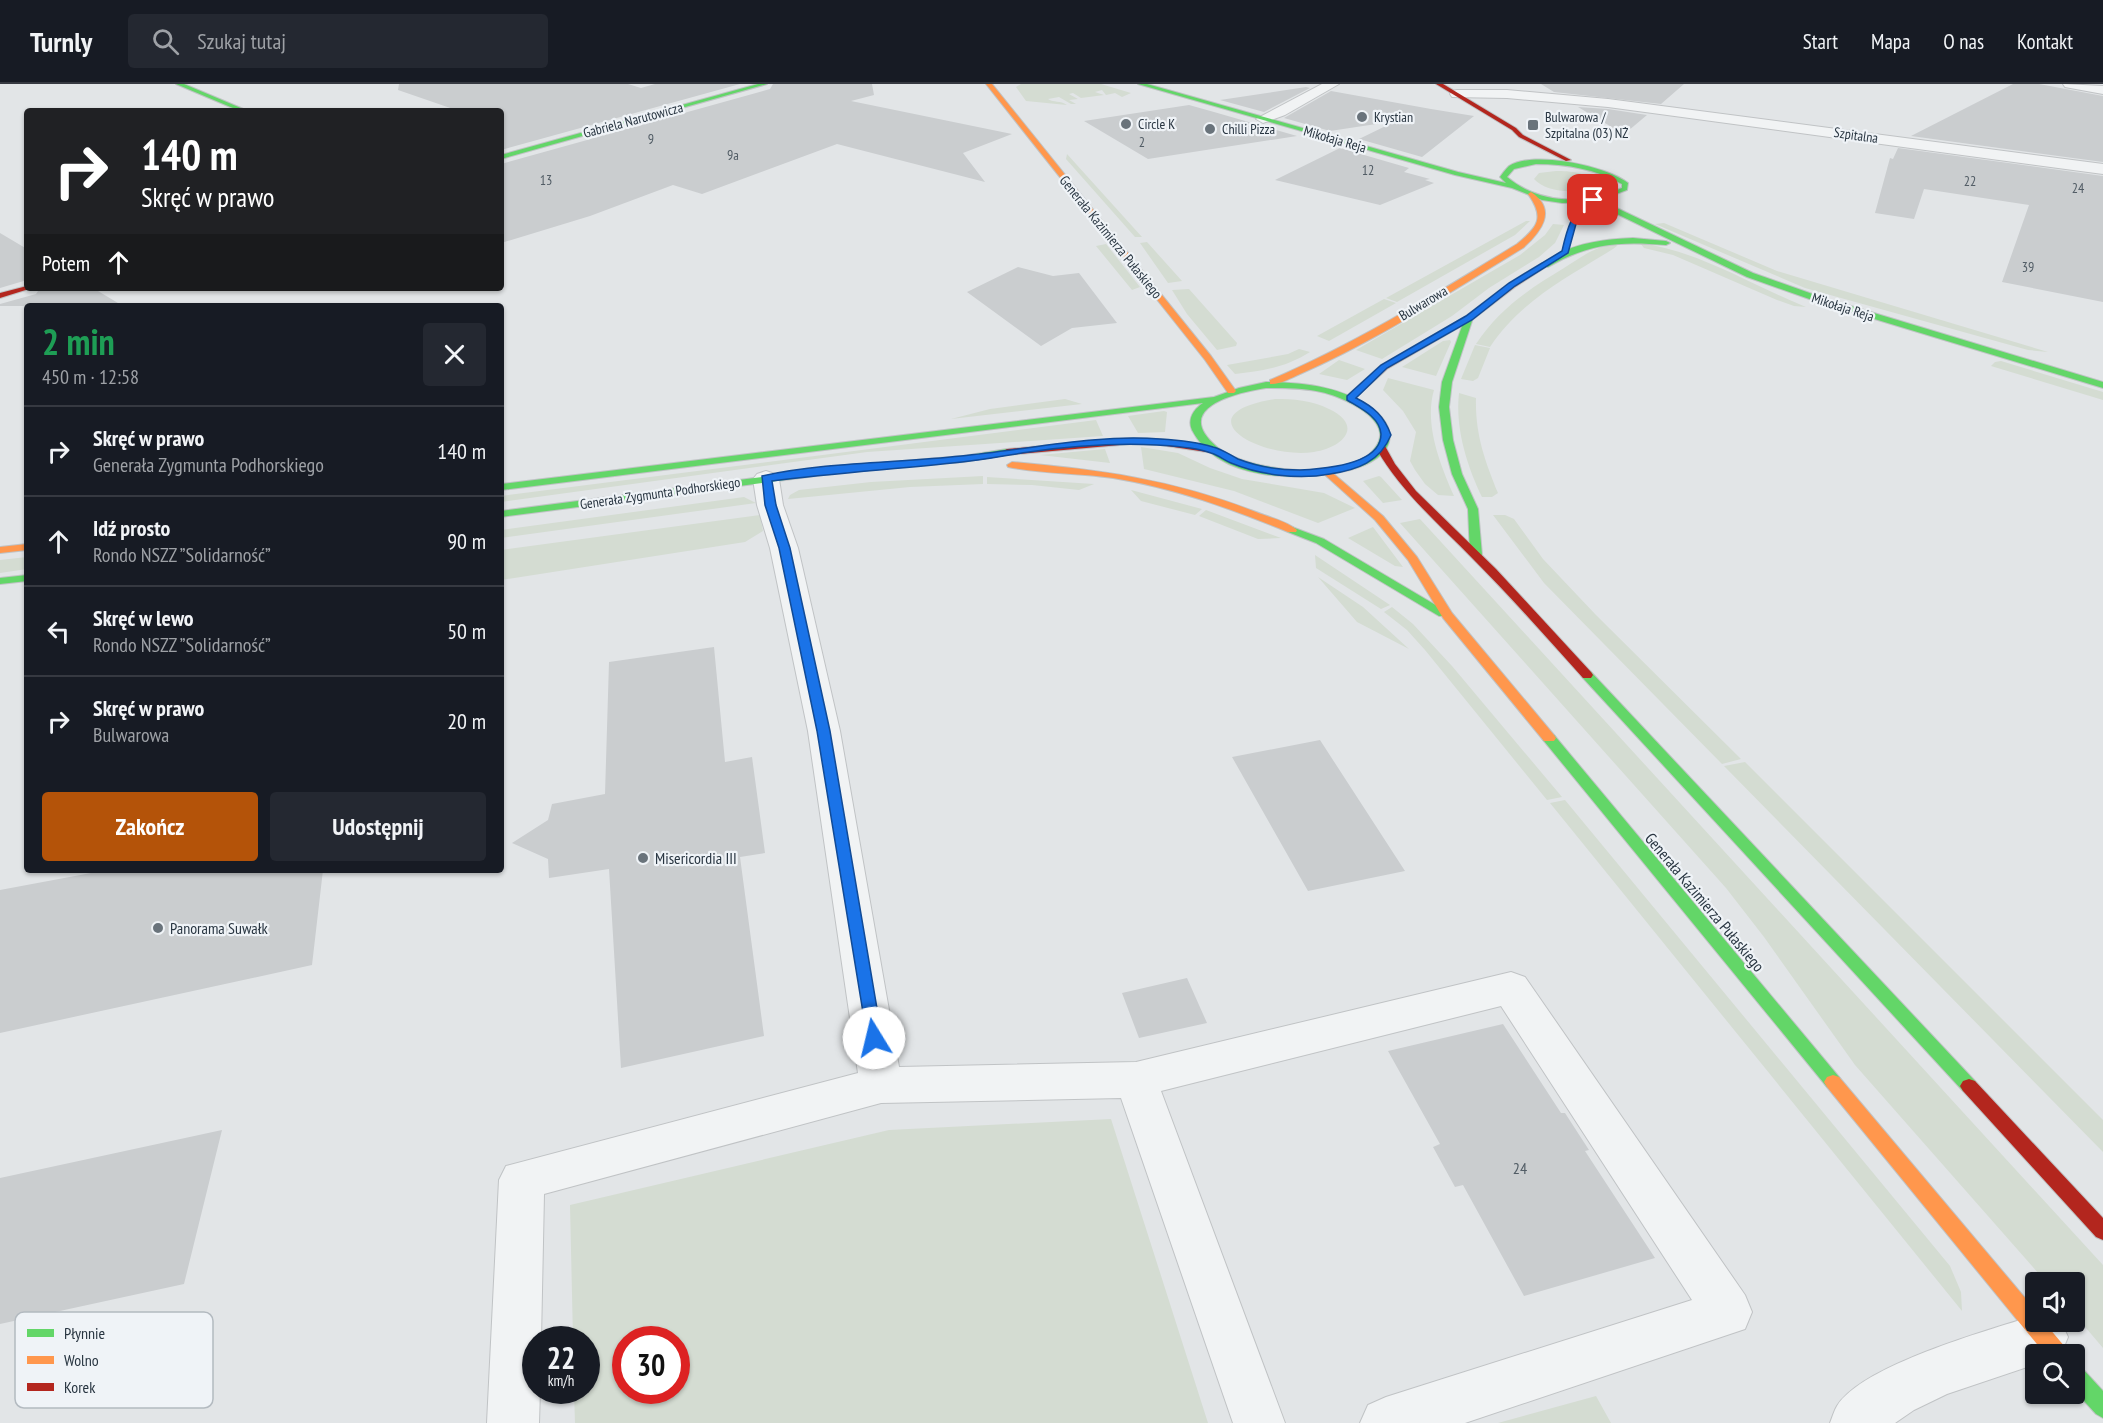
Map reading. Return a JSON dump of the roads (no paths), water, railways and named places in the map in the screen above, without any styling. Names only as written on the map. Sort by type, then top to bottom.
[{"type":"main road","name":"Gabriela Narutowicza","points":[[504,156],[764,84]]},
{"type":"main road","name":"Generała Kazimierza Pułaskiego","points":[[989,84],[1208,358],[1231,390]]},
{"type":"main road","name":"Mikołaja Reja","points":[[1141,84],[1457,174],[1511,186],[1531,194],[1567,200],[1593,200],[1750,275],[1818,300],[2103,385]]},
{"type":"main road","points":[[1439,84],[1514,129],[1521,136],[1574,164]]},
{"type":"main road","points":[[188,85],[238,108]]},
{"type":"main road","points":[[1521,136],[1529,163]]},
{"type":"main road","points":[[1511,186],[1505,181],[1505,172],[1518,165],[1529,163],[1574,164],[1607,172],[1625,183],[1625,197],[1593,200],[1581,208],[1578,214]]},
{"type":"main road","name":"Mikołaja Reja","points":[[1426,165],[1505,172]]},
{"type":"main road","name":"Bulwarowa","points":[[1266,385],[1305,370],[1340,352],[1520,246],[1536,233],[1543,215],[1540,203],[1531,194]]},
{"type":"main road","points":[[1566,252],[1570,233]]},
{"type":"main road","points":[[1350,398],[1384,366],[1469,318],[1512,285],[1566,252],[1598,242],[1626,239],[1663,242],[1697,251]]},
{"type":"main road","points":[[0,296],[24,289]]},
{"type":"main road","points":[[1469,318],[1447,382],[1444,407],[1448,440],[1457,474],[1473,509],[1476,555]]},
{"type":"main road","points":[[1212,450],[1199,436],[1195,423],[1199,410],[1212,399],[1231,390],[1266,385],[1305,387],[1350,398],[1369,409],[1381,422],[1386,435],[1381,448],[1393,471],[1429,511],[1476,555],[2103,1232]]},
{"type":"main road","name":"Generała Zygmunta Podhorskiego","points":[[504,487],[1212,399]]},
{"type":"main road","name":"Generała Zygmunta Podhorskiego","points":[[504,514],[854,468],[963,459],[1032,448],[1131,441],[1160,442],[1212,450],[1235,461],[1264,470],[1297,473],[1328,472],[1351,466],[1369,459],[1381,448]]},
{"type":"main road","points":[[963,459],[1114,475],[1194,494],[1250,512],[1320,541],[1447,615]]},
{"type":"main road","name":"Generała Kazimierza Pułaskiego","points":[[1328,472],[1379,518],[1413,559],[1447,615],[2048,1344]]},
{"type":"main road","points":[[0,550],[24,547]]},
{"type":"main road","points":[[0,582],[24,578]]},
{"type":"main road","points":[[2085,1387],[2103,1407]]},
{"type":"street","points":[[1263,118],[1280,112],[1332,84]]},
{"type":"street","points":[[2070,84],[2103,90]]},
{"type":"street","points":[[1608,103],[1628,89]]},
{"type":"street","name":"Szpitalna","points":[[1457,94],[1507,94],[1608,103],[2103,169]]},
{"type":"street","points":[[766,479],[770,505],[784,548],[824,731],[881,1085]]},
{"type":"street","points":[[513,1423],[522,1180],[881,1085],[1136,1080],[1511,988],[1728,1312],[1386,1423]]},
{"type":"street","points":[[1136,1080],[1259,1423]]},
{"type":"street","points":[[1856,1423],[1874,1405],[1943,1369],[2025,1351]]},
{"type":"place","name":"Krystian","points":[[1362,117]]},
{"type":"place","name":"Circle K","points":[[1126,124]]},
{"type":"place","name":"Bulwarowa / Szpitalna (03) NŻ","points":[[1533,125]]},
{"type":"place","name":"Chilli Pizza","points":[[1210,129]]},
{"type":"place","name":"Misericordia III","points":[[643,858]]},
{"type":"place","name":"Panorama Suwałk","points":[[158,928]]}]
